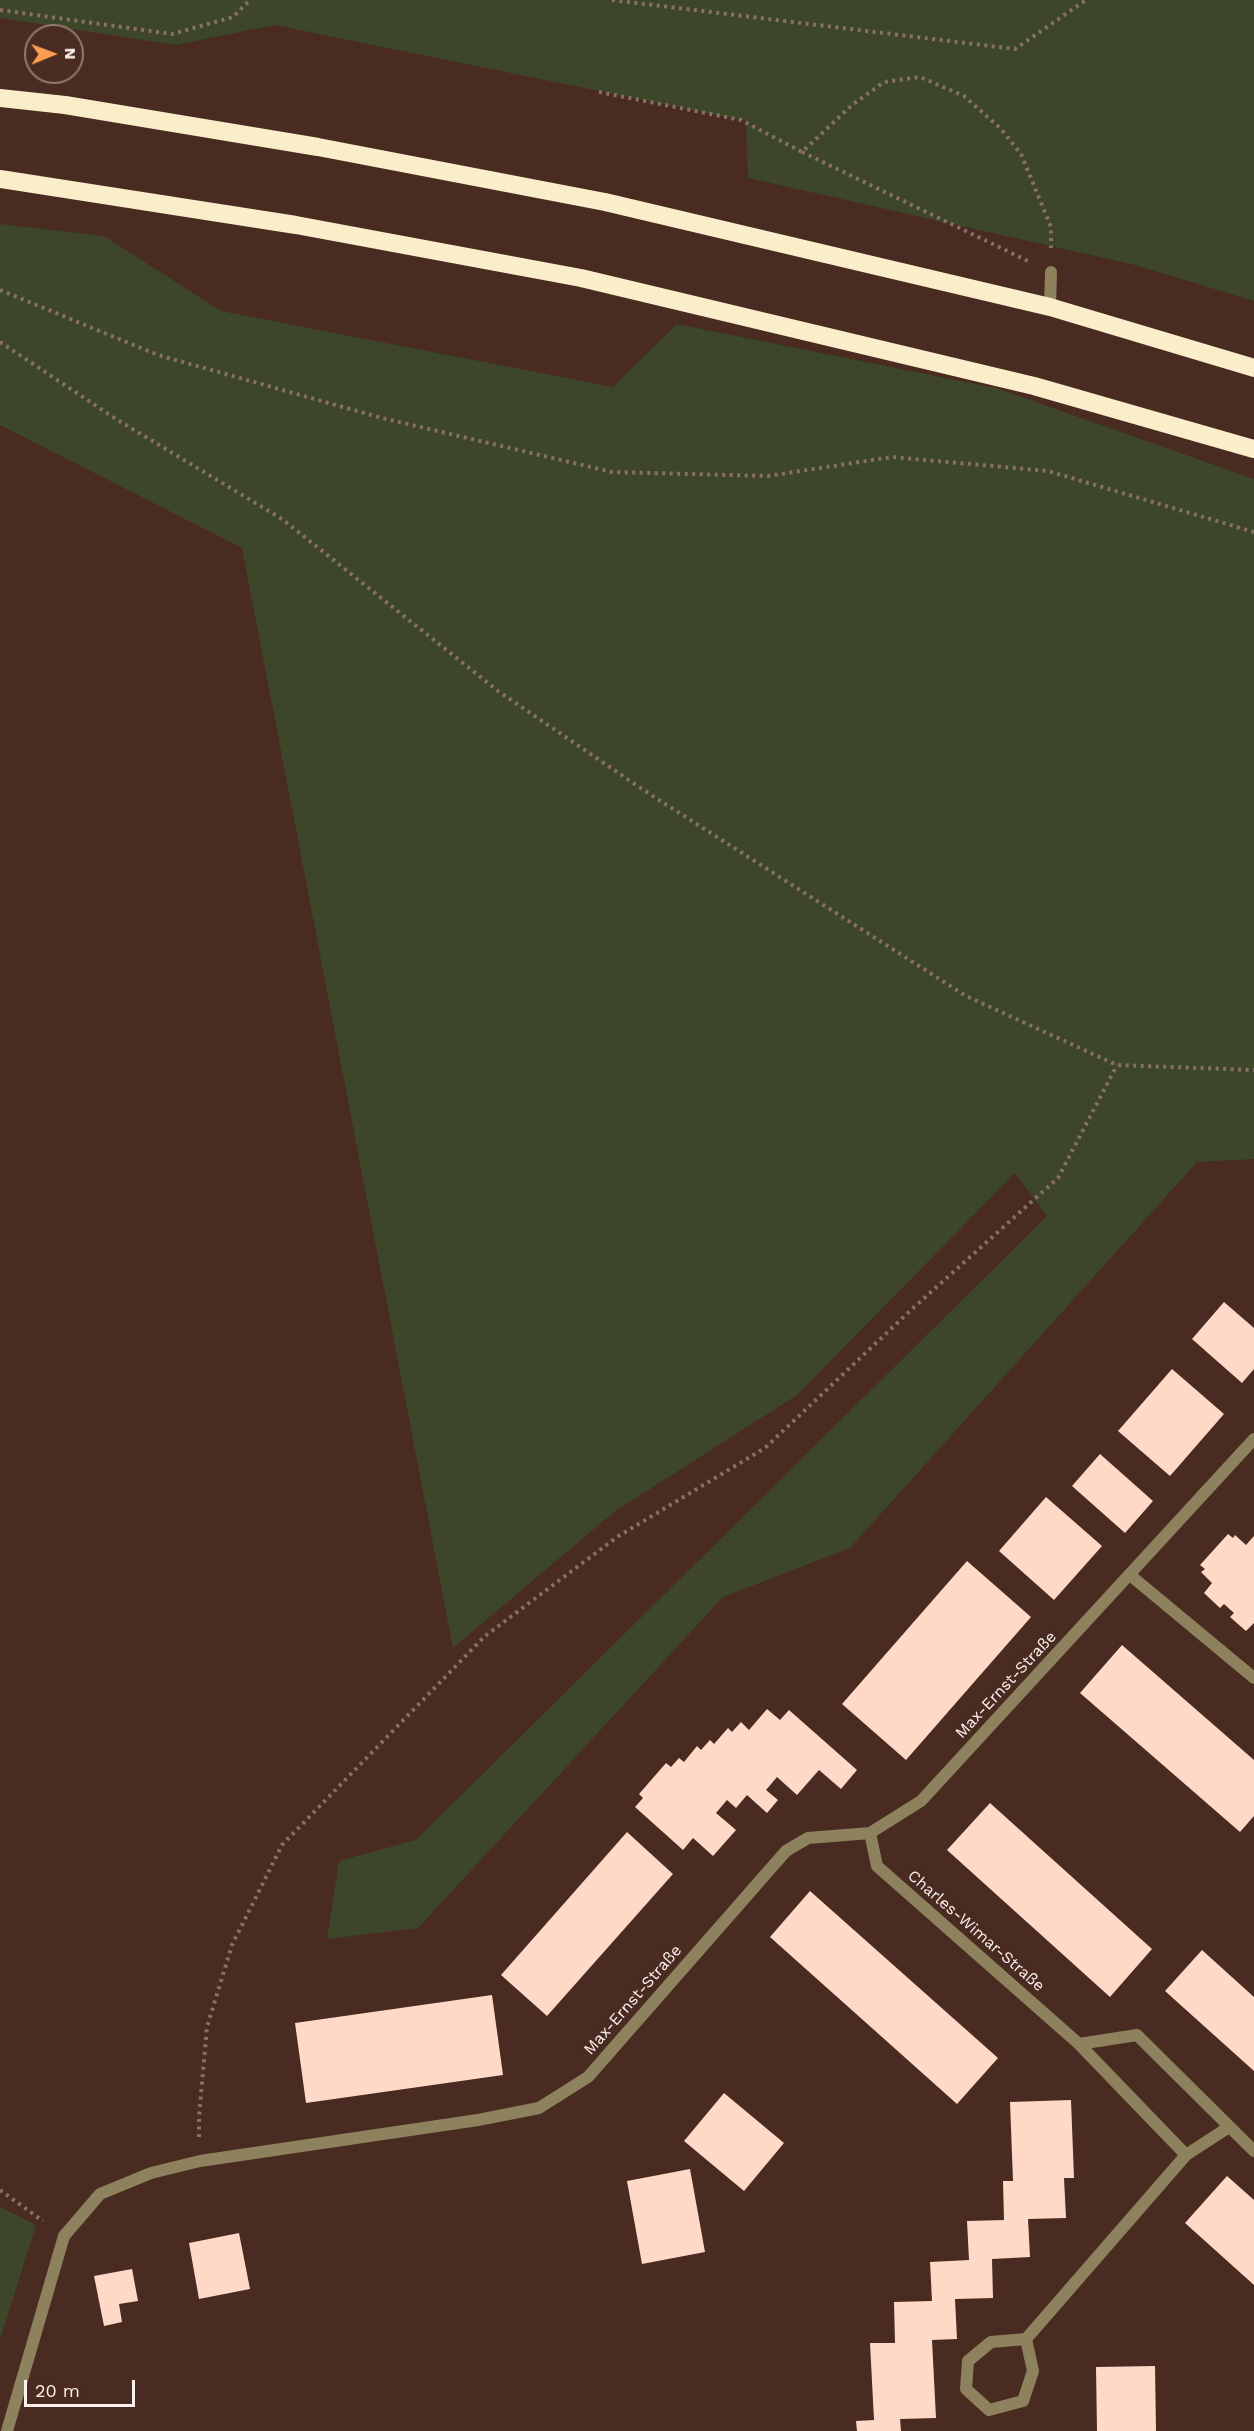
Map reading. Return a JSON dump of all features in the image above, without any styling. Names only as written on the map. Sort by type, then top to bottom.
[{"type":"highway","points":[[0,98],[65,105],[318,147],[605,202],[1050,307],[1254,368]]},
{"type":"highway","points":[[0,179],[296,225],[581,278],[1034,386],[1254,449]]},
{"type":"street","points":[[1050,307],[1051,272]]},
{"type":"street","name":"Max-Ernst-Straße","points":[[7,2431],[64,2236],[100,2194],[151,2173],[200,2161],[478,2120],[539,2108],[588,2077],[786,1851],[808,1838],[870,1833],[921,1801],[1254,1439]]},
{"type":"street","points":[[1130,1575],[1254,1678]]},
{"type":"street","name":"Charles-Wimar-Straße","points":[[870,1833],[877,1866],[1079,2044],[1186,2155]]},
{"type":"street","points":[[1079,2044],[1137,2035],[1254,2151]]},
{"type":"street","points":[[1026,2340],[1033,2371],[1023,2401],[989,2410],[966,2389],[968,2361],[991,2342],[1026,2340],[1186,2155],[1229,2127]]},
{"type":"path","points":[[0,10],[172,34],[233,17],[250,0]]},
{"type":"path","points":[[612,0],[1015,49],[1086,0]]},
{"type":"path","points":[[599,92],[741,120],[802,152],[1051,272],[1051,227],[1021,154],[1001,129],[964,96],[920,77],[884,82],[852,105],[802,152]]},
{"type":"path","points":[[0,290],[158,355],[381,418],[612,472],[768,476],[892,457],[1048,471],[1254,532]]},
{"type":"path","points":[[0,342],[116,419],[282,519],[498,691],[645,791],[966,996],[1117,1065],[1254,1070]]},
{"type":"path","points":[[200,2161],[199,2117],[207,2028],[232,1945],[282,1845],[485,1636],[617,1537],[765,1448],[911,1310],[1058,1178],[1117,1065]]},
{"type":"path","points":[[0,2190],[64,2236]]},
{"type":"green space","points":[[0,0],[1254,0],[1254,301],[1135,265],[748,178],[746,121],[275,25],[176,45],[84,31],[84,24],[39,24],[0,18]]},
{"type":"green space","points":[[0,224],[104,236],[221,311],[613,387],[677,324],[996,388],[1254,479],[1254,1159],[1197,1162],[850,1548],[723,1597],[418,1928],[327,1939],[339,1861],[416,1840],[1047,1216],[1015,1173],[797,1395],[614,1512],[453,1648],[242,548],[0,425]]},
{"type":"green space","points":[[0,2207],[36,2225],[0,2340]]},
{"type":"building","points":[[1224,1302],[1254,1328],[1254,1369],[1242,1383],[1192,1339]]},
{"type":"building","points":[[1172,1369],[1224,1414],[1170,1476],[1118,1431]]},
{"type":"building","points":[[1100,1454],[1153,1501],[1125,1533],[1072,1486]]},
{"type":"building","points":[[1046,1497],[1102,1546],[1054,1600],[999,1551]]},
{"type":"building","points":[[1228,1534],[1233,1538],[1235,1535],[1246,1545],[1254,1536],[1254,1623],[1246,1631],[1230,1617],[1234,1613],[1224,1604],[1220,1608],[1204,1593],[1212,1583],[1201,1572],[1205,1569],[1200,1565]]},
{"type":"building","points":[[967,1561],[1031,1617],[906,1760],[842,1704]]},
{"type":"building","points":[[1122,1645],[1254,1760],[1254,1816],[1240,1832],[1080,1693]]},
{"type":"building","points":[[767,1709],[780,1720],[789,1710],[857,1770],[841,1789],[819,1770],[797,1795],[777,1777],[766,1790],[778,1800],[767,1813],[747,1795],[736,1808],[727,1800],[716,1813],[736,1830],[713,1856],[693,1838],[683,1850],[635,1807],[643,1798],[639,1794],[666,1763],[671,1767],[679,1758],[684,1762],[697,1746],[701,1750],[710,1740],[714,1744],[728,1728],[732,1732],[741,1722],[749,1730]]},
{"type":"building","points":[[990,1803],[1152,1949],[1110,1997],[947,1850]]},
{"type":"building","points":[[627,1832],[673,1874],[547,2016],[501,1975]]},
{"type":"building","points":[[810,1891],[998,2058],[957,2104],[770,1937]]},
{"type":"building","points":[[1202,1950],[1254,1997],[1254,2071],[1165,1991]]},
{"type":"building","points":[[492,1995],[503,2075],[306,2103],[295,2023]]},
{"type":"building","points":[[724,2093],[784,2143],[744,2191],[684,2141]]},
{"type":"building","points":[[1071,2100],[1074,2178],[1064,2178],[1066,2218],[1028,2219],[1030,2257],[992,2259],[993,2298],[955,2299],[957,2339],[932,2340],[936,2418],[900,2419],[901,2431],[857,2431],[856,2421],[874,2420],[870,2343],[895,2343],[894,2302],[932,2301],[930,2262],[969,2260],[967,2221],[1004,2220],[1003,2181],[1013,2181],[1010,2102]]},
{"type":"building","points":[[690,2169],[705,2252],[642,2264],[627,2181]]},
{"type":"building","points":[[1227,2176],[1254,2200],[1254,2285],[1185,2223]]},
{"type":"building","points":[[239,2233],[250,2289],[199,2299],[189,2243]]},
{"type":"building","points":[[132,2269],[138,2301],[119,2304],[122,2322],[104,2326],[94,2276]]},
{"type":"building","points":[[1155,2366],[1156,2431],[1097,2431],[1096,2367]]}]
